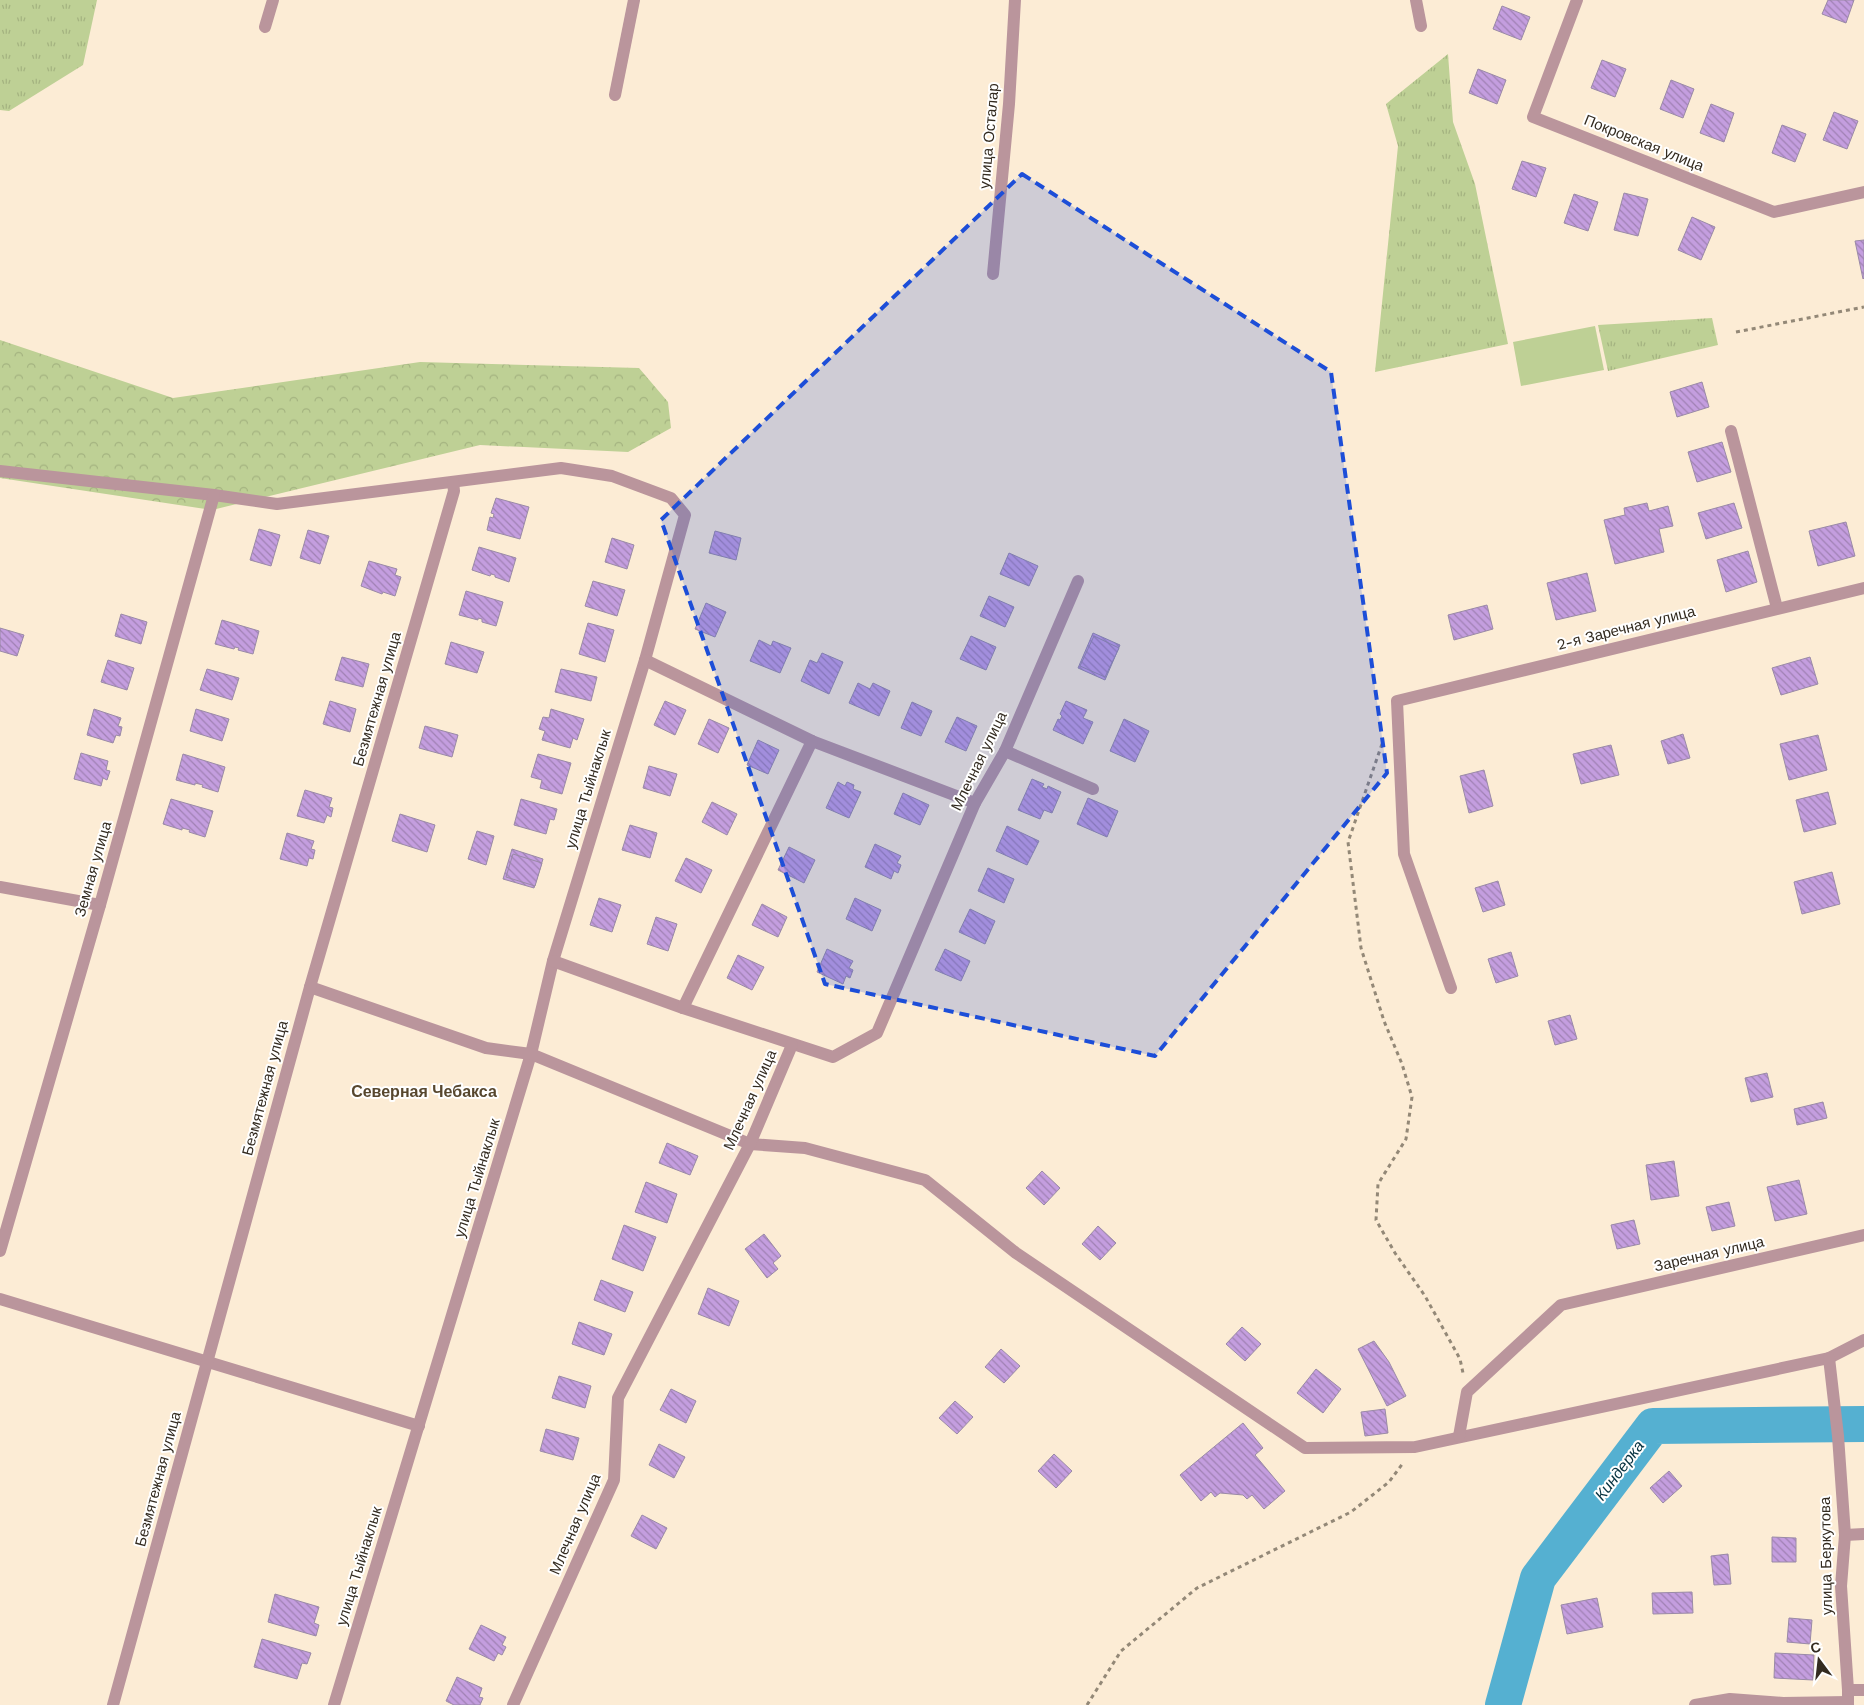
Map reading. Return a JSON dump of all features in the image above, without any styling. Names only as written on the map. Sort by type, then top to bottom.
[{"type":"street","points":[[265,27],[273,0]]},
{"type":"street","points":[[615,95],[634,0]]},
{"type":"street","name":"улица Осталар","points":[[993,274],[1009,104],[1015,0]]},
{"type":"street","points":[[1416,0],[1421,26]]},
{"type":"street","name":"Покровская улица","points":[[1577,0],[1532,117],[1774,212],[1864,192]]},
{"type":"street","points":[[1731,431],[1777,608]]},
{"type":"street","name":"улица Тыйнаклык","points":[[334,1705],[531,1054],[553,961],[644,660],[685,515],[671,498],[612,476],[561,468],[453,482]]},
{"type":"street","points":[[0,471],[277,504],[453,482]]},
{"type":"street","name":"Безмятежная улица","points":[[113,1705],[310,987],[454,491],[453,482]]},
{"type":"street","name":"Земная улица","points":[[0,1251],[100,905],[214,495]]},
{"type":"street","name":"Млечная улица","points":[[513,1705],[614,1480],[618,1398],[750,1144],[792,1045],[833,1057],[877,1034],[976,803],[1005,751],[1078,581]]},
{"type":"street","name":"2-я Заречная улица","points":[[1451,988],[1404,854],[1397,701],[1864,588]]},
{"type":"street","points":[[644,660],[812,741],[976,803]]},
{"type":"street","points":[[683,1008],[812,741]]},
{"type":"street","points":[[1005,751],[1093,789]]},
{"type":"street","points":[[0,887],[100,905]]},
{"type":"street","points":[[553,961],[792,1045]]},
{"type":"street","points":[[310,987],[486,1048],[531,1054],[750,1144],[805,1148],[925,1180],[1016,1253],[1306,1448],[1415,1447],[1459,1436],[1829,1358],[1864,1340]]},
{"type":"street","name":"Заречная улица","points":[[1467,1392],[1561,1305],[1864,1235]]},
{"type":"street","points":[[0,1299],[418,1426]]},
{"type":"street","name":"улица Беркутова","points":[[1829,1358],[1838,1436],[1844,1535],[1841,1586],[1848,1699]]},
{"type":"street","points":[[1459,1436],[1467,1392]]},
{"type":"street","points":[[1844,1535],[1864,1534]]},
{"type":"street","points":[[1695,1705],[1730,1699],[1783,1703],[1848,1699],[1864,1690]]},
{"type":"path","points":[[1736,332],[1864,306]]},
{"type":"path","points":[[1384,739],[1348,842],[1361,948],[1384,1021],[1402,1064],[1412,1097],[1406,1139],[1378,1184],[1376,1220],[1395,1253],[1425,1296],[1460,1359],[1467,1392]]},
{"type":"path","points":[[1087,1705],[1122,1651],[1196,1588],[1352,1512],[1389,1482],[1415,1447]]},
{"type":"highlighted area","points":[[1022,174],[1331,372],[1387,773],[1155,1056],[825,984],[661,520]]},
{"type":"green space","points":[[0,0],[97,0],[83,65],[9,111],[0,110]]},
{"type":"green space","points":[[1448,54],[1453,122],[1475,184],[1508,344],[1375,372],[1398,146],[1386,104]]},
{"type":"green space","points":[[1712,318],[1718,345],[1608,371],[1598,325]]},
{"type":"green space","points":[[1595,326],[1604,370],[1521,386],[1513,342]]},
{"type":"green space","points":[[0,340],[173,398],[420,362],[639,368],[668,402],[671,428],[628,452],[480,445],[212,510],[0,478]]},
{"type":"building","points":[[1828,0],[1854,0],[1846,23],[1822,14]]},
{"type":"building","points":[[1502,6],[1530,17],[1521,40],[1493,29]]},
{"type":"building","points":[[1602,60],[1626,69],[1615,97],[1591,88]]},
{"type":"building","points":[[1478,69],[1506,80],[1497,104],[1469,93]]},
{"type":"building","points":[[1671,80],[1694,89],[1683,118],[1660,109]]},
{"type":"building","points":[[1711,104],[1734,113],[1724,142],[1700,133]]},
{"type":"building","points":[[1834,112],[1858,121],[1847,149],[1823,140]]},
{"type":"building","points":[[1782,125],[1806,134],[1795,162],[1772,153]]},
{"type":"building","points":[[1522,161],[1546,168],[1536,197],[1512,189]]},
{"type":"building","points":[[1624,193],[1648,199],[1638,236],[1614,230]]},
{"type":"building","points":[[1574,194],[1598,202],[1588,231],[1564,223]]},
{"type":"building","points":[[1692,217],[1715,227],[1701,260],[1678,250]]},
{"type":"building","points":[[1864,240],[1864,278],[1863,279],[1855,241]]},
{"type":"building","points":[[1702,382],[1709,407],[1677,417],[1670,392]]},
{"type":"building","points":[[1722,442],[1731,472],[1697,482],[1688,452]]},
{"type":"building","points":[[496,498],[529,507],[520,539],[487,530],[490,517],[493,518],[494,514],[491,513]]},
{"type":"building","points":[[1647,503],[1649,511],[1668,506],[1673,526],[1659,529],[1664,552],[1615,564],[1604,520],[1625,515],[1624,508]]},
{"type":"building","points":[[1734,503],[1742,528],[1706,539],[1698,513]]},
{"type":"building","points":[[1846,522],[1855,556],[1818,566],[1809,531]]},
{"type":"building","points":[[259,529],[280,535],[271,566],[250,560]]},
{"type":"building","points":[[308,530],[329,536],[320,564],[300,558]]},
{"type":"building","points":[[715,531],[741,538],[736,560],[709,553]]},
{"type":"building","points":[[612,538],[634,545],[627,569],[605,562]]},
{"type":"building","points":[[479,547],[516,558],[509,582],[495,577],[495,575],[491,574],[490,576],[472,570]]},
{"type":"building","points":[[1748,551],[1757,582],[1726,592],[1717,560]]},
{"type":"building","points":[[1009,553],[1038,566],[1029,586],[1000,574]]},
{"type":"building","points":[[369,561],[397,569],[395,575],[401,577],[395,596],[383,592],[382,594],[361,586]]},
{"type":"building","points":[[1587,573],[1596,611],[1556,620],[1547,583]]},
{"type":"building","points":[[593,581],[625,590],[617,616],[585,606]]},
{"type":"building","points":[[466,591],[503,602],[496,626],[482,622],[482,619],[478,618],[478,620],[459,615]]},
{"type":"building","points":[[989,596],[1014,607],[1005,627],[980,616]]},
{"type":"building","points":[[706,603],[726,612],[715,637],[695,629]]},
{"type":"building","points":[[1487,605],[1493,629],[1454,640],[1448,615]]},
{"type":"building","points":[[121,614],[147,622],[141,644],[115,636]]},
{"type":"building","points":[[222,620],[259,631],[253,654],[238,650],[239,648],[235,647],[234,649],[215,644]]},
{"type":"building","points":[[588,623],[614,630],[605,662],[579,654]]},
{"type":"building","points":[[0,628],[24,635],[17,656],[0,651]]},
{"type":"building","points":[[1093,633],[1120,645],[1105,680],[1078,668]]},
{"type":"building","points":[[971,636],[996,647],[986,670],[960,659]]},
{"type":"building","points":[[1094,636],[1119,648],[1105,677],[1080,666]]},
{"type":"building","points":[[759,640],[771,646],[773,641],[791,648],[780,673],[750,661]]},
{"type":"building","points":[[451,642],[484,652],[477,673],[445,664]]},
{"type":"building","points":[[822,653],[843,662],[829,694],[801,681],[810,660],[817,663]]},
{"type":"building","points":[[342,657],[369,664],[363,687],[335,680]]},
{"type":"building","points":[[1810,657],[1818,684],[1781,695],[1772,668]]},
{"type":"building","points":[[108,660],[134,668],[127,690],[101,682]]},
{"type":"building","points":[[207,669],[239,678],[232,700],[200,690]]},
{"type":"building","points":[[561,669],[597,677],[591,701],[555,692]]},
{"type":"building","points":[[858,683],[870,689],[873,683],[890,691],[879,716],[849,703]]},
{"type":"building","points":[[330,701],[356,709],[350,732],[323,724]]},
{"type":"building","points":[[665,701],[686,710],[675,735],[654,725]]},
{"type":"building","points":[[1066,701],[1087,710],[1083,718],[1093,722],[1083,744],[1053,730],[1058,719],[1060,720],[1062,716],[1060,714]]},
{"type":"building","points":[[912,702],[932,711],[921,736],[901,728]]},
{"type":"building","points":[[94,709],[121,718],[118,726],[122,727],[120,736],[116,735],[113,743],[87,735]]},
{"type":"building","points":[[196,709],[229,719],[222,741],[190,731]]},
{"type":"building","points":[[551,709],[584,719],[577,740],[573,738],[570,748],[542,740],[545,731],[539,729],[543,717],[549,718]]},
{"type":"building","points":[[957,717],[977,726],[966,751],[945,742]]},
{"type":"building","points":[[709,719],[729,728],[718,753],[698,744]]},
{"type":"building","points":[[1124,719],[1149,731],[1135,762],[1110,751]]},
{"type":"building","points":[[425,726],[458,735],[452,757],[419,748]]},
{"type":"building","points":[[1683,734],[1690,758],[1668,764],[1661,741]]},
{"type":"building","points":[[1818,735],[1827,770],[1789,780],[1780,744]]},
{"type":"building","points":[[758,740],[779,750],[768,774],[747,765]]},
{"type":"building","points":[[1611,745],[1619,775],[1581,784],[1573,754]]},
{"type":"building","points":[[81,753],[108,761],[106,770],[110,771],[107,780],[103,778],[101,786],[74,779]]},
{"type":"building","points":[[183,754],[225,767],[218,792],[202,787],[203,785],[176,780]]},
{"type":"building","points":[[538,754],[571,763],[562,794],[540,788],[542,780],[531,777]]},
{"type":"building","points":[[649,766],[677,774],[670,796],[643,788]]},
{"type":"building","points":[[1484,770],[1493,806],[1469,813],[1460,776]]},
{"type":"building","points":[[1032,779],[1044,784],[1042,787],[1047,789],[1048,786],[1061,792],[1052,813],[1044,810],[1040,819],[1018,810]]},
{"type":"building","points":[[838,782],[845,786],[847,782],[854,785],[853,789],[861,792],[849,818],[826,808]]},
{"type":"building","points":[[305,790],[332,798],[329,807],[333,808],[331,817],[327,815],[324,823],[297,816]]},
{"type":"building","points":[[1828,792],[1836,824],[1804,832],[1796,800]]},
{"type":"building","points":[[903,793],[929,805],[920,825],[894,814]]},
{"type":"building","points":[[1088,798],[1118,811],[1107,837],[1077,824]]},
{"type":"building","points":[[171,799],[213,811],[205,837],[189,832],[190,830],[182,828],[182,830],[163,824]]},
{"type":"building","points":[[521,799],[557,809],[554,820],[550,819],[546,834],[514,825]]},
{"type":"building","points":[[712,802],[737,814],[727,835],[702,822]]},
{"type":"building","points":[[400,814],[435,825],[427,852],[392,841]]},
{"type":"building","points":[[630,825],[657,833],[650,858],[622,850]]},
{"type":"building","points":[[1007,826],[1039,841],[1027,865],[996,851]]},
{"type":"building","points":[[477,831],[494,836],[486,865],[468,859]]},
{"type":"building","points":[[287,833],[314,841],[311,849],[315,850],[313,859],[309,858],[307,866],[280,859]]},
{"type":"building","points":[[875,844],[901,856],[897,863],[901,865],[898,873],[894,871],[891,879],[865,867]]},
{"type":"building","points":[[789,847],[815,860],[804,883],[778,870]]},
{"type":"building","points":[[512,849],[543,859],[534,888],[503,879]]},
{"type":"building","points":[[513,854],[542,863],[535,886],[506,877]]},
{"type":"building","points":[[686,858],[712,870],[701,893],[675,881]]},
{"type":"building","points":[[988,868],[1014,879],[1004,903],[978,891]]},
{"type":"building","points":[[1832,872],[1840,904],[1802,914],[1794,882]]},
{"type":"building","points":[[1498,881],[1505,905],[1483,912],[1475,888]]},
{"type":"building","points":[[599,898],[621,905],[612,932],[590,925]]},
{"type":"building","points":[[855,898],[881,910],[872,931],[846,919]]},
{"type":"building","points":[[762,904],[787,917],[778,937],[752,925]]},
{"type":"building","points":[[970,909],[995,921],[985,944],[959,932]]},
{"type":"building","points":[[656,917],[677,924],[668,951],[647,944]]},
{"type":"building","points":[[827,949],[853,961],[849,968],[853,970],[850,978],[846,976],[843,984],[817,972]]},
{"type":"building","points":[[945,949],[970,961],[961,981],[935,970]]},
{"type":"building","points":[[1511,952],[1518,976],[1496,983],[1488,959]]},
{"type":"building","points":[[738,955],[764,967],[752,990],[727,978]]},
{"type":"building","points":[[1570,1015],[1577,1039],[1555,1045],[1548,1021]]},
{"type":"building","points":[[1767,1073],[1773,1097],[1751,1102],[1745,1078]]},
{"type":"building","points":[[1823,1102],[1827,1118],[1797,1125],[1794,1109]]},
{"type":"building","points":[[667,1143],[698,1156],[690,1175],[659,1163]]},
{"type":"building","points":[[1674,1161],[1679,1196],[1651,1200],[1646,1165]]},
{"type":"building","points":[[1042,1171],[1060,1188],[1044,1205],[1026,1188]]},
{"type":"building","points":[[1799,1180],[1807,1214],[1775,1221],[1767,1187]]},
{"type":"building","points":[[646,1182],[677,1194],[667,1223],[635,1212]]},
{"type":"building","points":[[1729,1202],[1735,1226],[1712,1231],[1706,1207]]},
{"type":"building","points":[[1634,1220],[1640,1244],[1617,1249],[1611,1225]]},
{"type":"building","points":[[624,1225],[656,1237],[643,1271],[612,1259]]},
{"type":"building","points":[[1098,1226],[1116,1243],[1100,1260],[1082,1244]]},
{"type":"building","points":[[764,1234],[781,1256],[773,1263],[778,1269],[767,1278],[745,1249]]},
{"type":"building","points":[[601,1280],[633,1292],[625,1312],[594,1300]]},
{"type":"building","points":[[708,1288],[739,1301],[729,1326],[698,1314]]},
{"type":"building","points":[[579,1322],[612,1334],[604,1355],[572,1344]]},
{"type":"building","points":[[1242,1327],[1261,1344],[1245,1361],[1226,1344]]},
{"type":"building","points":[[1374,1341],[1389,1362],[1406,1396],[1387,1406],[1358,1349]]},
{"type":"building","points":[[1001,1349],[1020,1366],[1004,1383],[985,1367]]},
{"type":"building","points":[[1316,1369],[1341,1389],[1323,1413],[1297,1393]]},
{"type":"building","points":[[559,1376],[591,1386],[585,1408],[552,1398]]},
{"type":"building","points":[[671,1389],[696,1401],[686,1423],[660,1410]]},
{"type":"building","points":[[955,1401],[973,1417],[957,1434],[939,1418]]},
{"type":"building","points":[[1385,1409],[1388,1433],[1365,1436],[1361,1412]]},
{"type":"building","points":[[1243,1423],[1263,1448],[1255,1455],[1285,1491],[1264,1509],[1252,1495],[1247,1499],[1243,1495],[1220,1493],[1215,1497],[1211,1492],[1201,1501],[1180,1475]]},
{"type":"building","points":[[546,1429],[579,1438],[573,1460],[540,1451]]},
{"type":"building","points":[[659,1444],[685,1457],[674,1478],[649,1465]]},
{"type":"building","points":[[1054,1454],[1072,1471],[1056,1488],[1038,1471]]},
{"type":"building","points":[[1669,1471],[1682,1486],[1663,1503],[1650,1488]]},
{"type":"building","points":[[642,1515],[667,1528],[656,1549],[631,1536]]},
{"type":"building","points":[[1772,1537],[1796,1538],[1796,1562],[1772,1562]]},
{"type":"building","points":[[1728,1554],[1731,1584],[1714,1585],[1711,1556]]},
{"type":"building","points":[[1692,1592],[1693,1613],[1653,1614],[1652,1593]]},
{"type":"building","points":[[275,1594],[319,1607],[314,1623],[319,1625],[316,1636],[268,1622]]},
{"type":"building","points":[[1597,1598],[1603,1627],[1567,1634],[1561,1605]]},
{"type":"building","points":[[1789,1618],[1812,1620],[1810,1644],[1787,1642]]},
{"type":"building","points":[[481,1625],[506,1637],[502,1645],[506,1647],[502,1655],[498,1653],[494,1661],[469,1649]]},
{"type":"building","points":[[262,1639],[311,1653],[307,1664],[302,1663],[297,1679],[254,1667]]},
{"type":"building","points":[[1775,1653],[1814,1655],[1813,1680],[1774,1678]]},
{"type":"building","points":[[457,1677],[482,1688],[479,1697],[483,1698],[480,1705],[454,1705],[446,1701]]},
{"type":"waterway","name":"Киндерка","points":[[1503,1705],[1538,1578],[1653,1426],[1864,1424]]},
{"type":"district","name":"Северная Чебакса","points":[[424,1091]]}]
